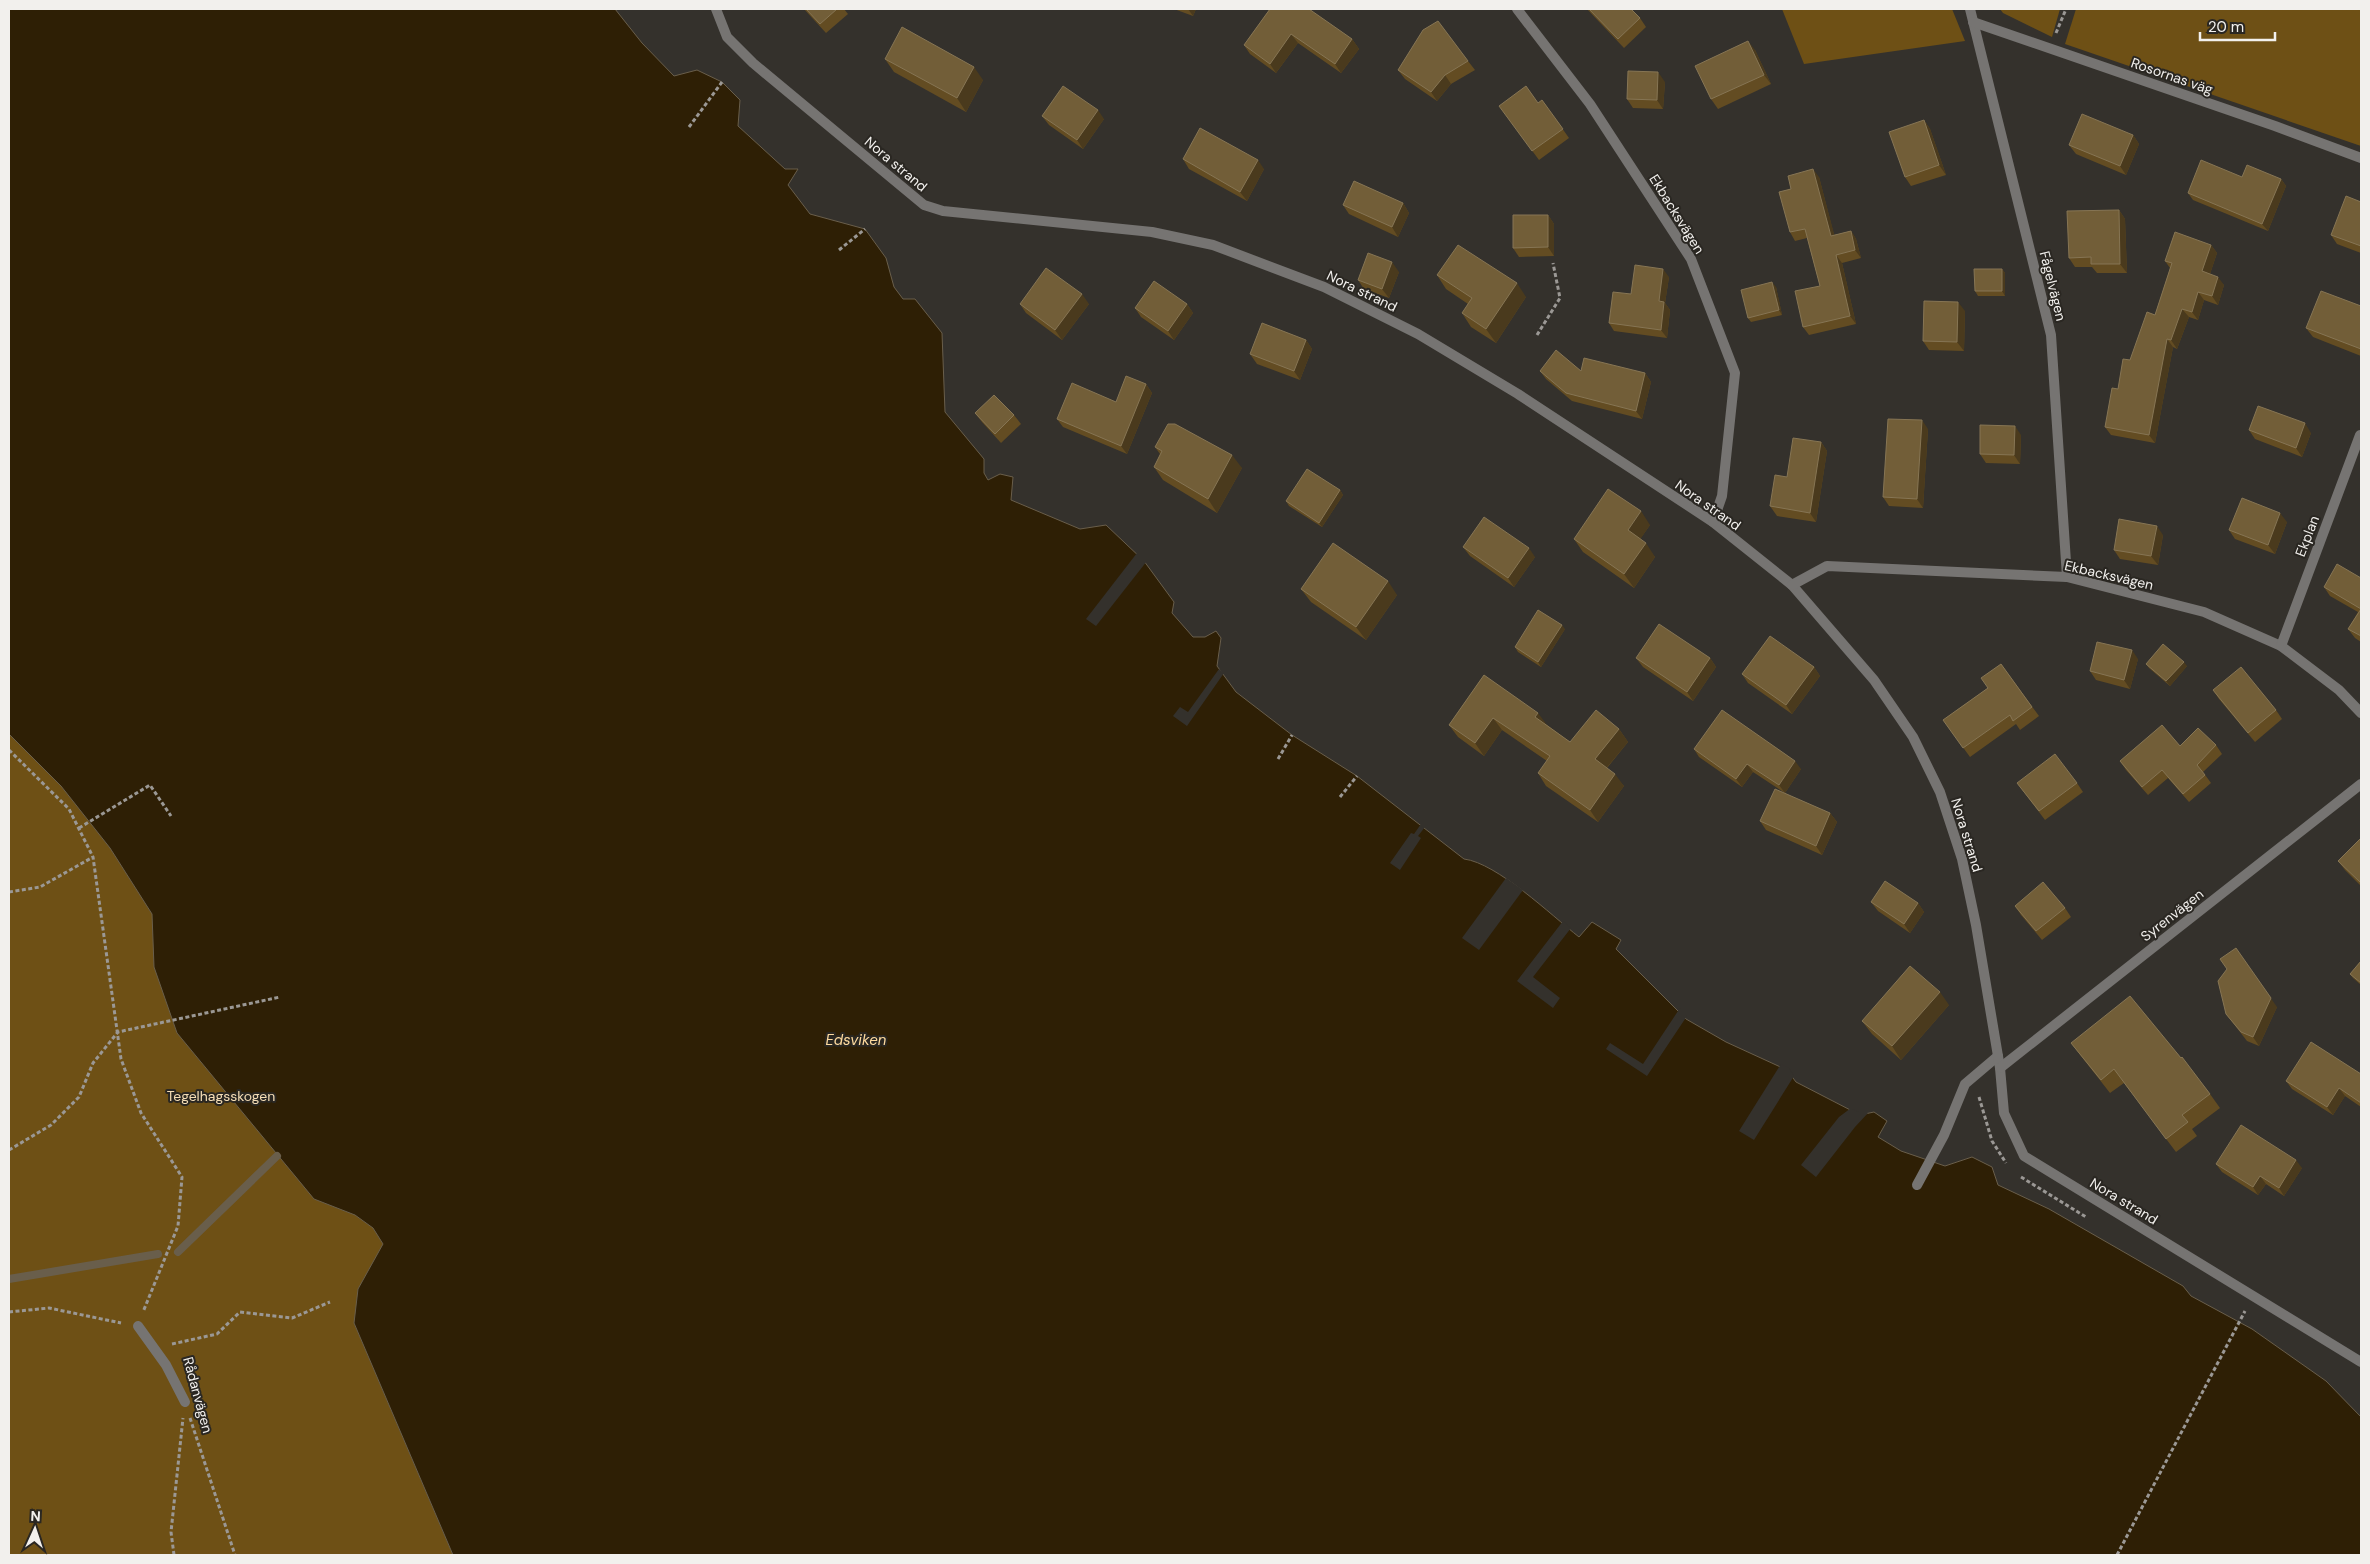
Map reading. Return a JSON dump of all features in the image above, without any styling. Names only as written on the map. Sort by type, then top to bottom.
[{"type":"street","name":"Nora strand","points":[[716,9],[727,37],[753,63],[924,205],[943,211],[1085,224],[1213,245],[1324,287],[1418,334],[1510,390],[1713,522],[1792,585],[1874,680],[1913,737],[1940,792],[1962,859],[2000,1068],[2004,1113],[2024,1156],[2361,1362]]},
{"type":"street","name":"Ekbacksvägen","points":[[1517,9],[1590,104],[1691,259],[1735,373],[1722,496],[1713,522]]},
{"type":"street","name":"Fågelvägen","points":[[1970,9],[2051,335],[2067,577]]},
{"type":"street","name":"Rosornas väg","points":[[1974,22],[2275,126],[2361,158]]},
{"type":"street","name":"Ekplan","points":[[2281,646],[2360,436]]},
{"type":"street","name":"Ekbacksvägen","points":[[1792,585],[1827,566],[2067,577],[2204,612],[2281,646],[2339,690],[2361,713]]},
{"type":"street","name":"Syrenvägen","points":[[2000,1068],[2361,784]]},
{"type":"street","points":[[1917,1185],[1944,1136],[1966,1084],[1998,1056]]},
{"type":"street","points":[[138,1326],[166,1365],[185,1402]]},
{"type":"path","points":[[2048,49],[2066,9]]},
{"type":"path","points":[[689,127],[722,82]]},
{"type":"path","points":[[839,250],[865,229]]},
{"type":"path","points":[[1537,335],[1560,298],[1553,262]]},
{"type":"path","points":[[1278,759],[1292,735]]},
{"type":"path","points":[[9,750],[70,809],[93,858],[122,1060],[141,1113],[182,1177],[178,1226],[138,1326]]},
{"type":"path","points":[[1340,797],[1357,776]]},
{"type":"path","points":[[79,828],[150,785],[171,816]]},
{"type":"path","points":[[9,892],[40,887],[93,858]]},
{"type":"path","points":[[9,1150],[51,1125],[79,1097],[93,1063],[118,1032],[280,997]]},
{"type":"path","points":[[171,1344],[217,1334],[240,1312],[292,1318],[330,1302]]},
{"type":"path","name":"Rådanvägen","points":[[9,1312],[49,1308],[138,1326],[171,1344],[174,1352]]},
{"type":"path","points":[[2117,1555],[2245,1311]]},
{"type":"path","points":[[174,1555],[171,1532],[185,1402]]},
{"type":"path","name":"Rådanvägen","points":[[185,1402],[235,1555]]},
{"type":"green space","points":[[1782,9],[1952,9],[1965,41],[1804,64]]},
{"type":"green space","points":[[2000,9],[2060,9],[2052,37],[2003,13]]},
{"type":"green space","points":[[2076,9],[2361,9],[2361,146],[2065,44]]},
{"type":"green space","name":"Tegelhagsskogen","points":[[9,398],[583,1257],[354,1323],[453,1555],[9,1555]]},
{"type":"water","name":"Edsviken","points":[[9,9],[615,9],[642,43],[674,76],[697,70],[722,82],[740,100],[738,126],[785,169],[798,169],[788,185],[810,214],[865,229],[886,258],[894,287],[903,299],[915,299],[942,333],[945,412],[984,459],[984,473],[988,480],[1000,474],[1013,477],[1011,500],[1080,529],[1106,525],[1144,561],[1174,602],[1172,613],[1193,637],[1205,637],[1216,631],[1221,638],[1217,666],[1236,692],[1292,735],[1357,776],[1464,859],[1492,870],[1508,880],[1579,937],[1592,922],[1621,940],[1616,949],[1686,1019],[1726,1042],[1787,1070],[1796,1082],[1860,1115],[1874,1112],[1887,1121],[1878,1137],[1901,1151],[1945,1166],[1972,1157],[1992,1167],[1998,1185],[2049,1209],[2183,1286],[2191,1296],[2252,1329],[2326,1381],[2361,1417],[2361,1555],[453,1555],[354,1323],[358,1289],[383,1244],[373,1228],[355,1215],[314,1199],[177,1033],[154,967],[152,914],[110,848],[61,786],[9,734]]},
{"type":"pier","points":[[1137,553],[1147,561],[1096,626],[1086,619]]},
{"type":"pier","points":[[1219,669],[1224,673],[1187,726],[1173,716],[1180,707],[1188,712]]},
{"type":"pier","points":[[1421,824],[1425,827],[1418,836],[1421,838],[1400,870],[1390,863],[1411,833],[1414,834]]},
{"type":"pier","points":[[1506,878],[1523,890],[1479,950],[1462,938]]},
{"type":"pier","points":[[1563,921],[1571,928],[1533,977],[1560,998],[1553,1008],[1517,981]]},
{"type":"pier","points":[[1680,1008],[1687,1016],[1647,1076],[1606,1049],[1610,1043],[1643,1064]]},
{"type":"pier","points":[[1781,1064],[1789,1068],[1794,1076],[1754,1140],[1739,1131]]},
{"type":"pier","points":[[1851,1108],[1860,1113],[1868,1113],[1816,1177],[1801,1165],[1839,1117]]},
{"type":"building","points":[[806,9],[837,9],[820,24]]},
{"type":"building","points":[[1270,9],[1309,9],[1352,39],[1335,64],[1291,34],[1270,64],[1244,45]]},
{"type":"building","points":[[1589,9],[1631,9],[1640,18],[1618,39]]},
{"type":"building","points":[[1438,21],[1468,61],[1445,75],[1431,92],[1398,70],[1423,30]]},
{"type":"building","points":[[902,27],[974,67],[957,98],[885,59]]},
{"type":"building","points":[[1748,41],[1764,75],[1711,99],[1695,66]]},
{"type":"building","points":[[1628,71],[1658,72],[1657,100],[1627,99]]},
{"type":"building","points":[[1063,86],[1098,110],[1077,140],[1042,116]]},
{"type":"building","points":[[1526,86],[1538,103],[1542,100],[1563,129],[1532,151],[1499,106]]},
{"type":"building","points":[[2082,114],[2133,135],[2120,166],[2069,145]]},
{"type":"building","points":[[1924,120],[1939,165],[1905,177],[1889,132]]},
{"type":"building","points":[[1200,128],[1258,160],[1240,192],[1183,159]]},
{"type":"building","points":[[2201,160],[2242,177],[2247,165],[2281,179],[2262,224],[2188,193]]},
{"type":"building","points":[[1813,169],[1831,236],[1851,231],[1855,250],[1836,255],[1850,316],[1803,327],[1795,291],[1820,286],[1805,229],[1790,232],[1779,192],[1791,189],[1788,176]]},
{"type":"building","points":[[1354,181],[1403,203],[1392,227],[1343,205]]},
{"type":"building","points":[[2346,196],[2361,202],[2361,246],[2331,235]]},
{"type":"building","points":[[2119,210],[2120,264],[2091,264],[2091,257],[2069,258],[2067,211]]},
{"type":"building","points":[[1513,215],[1548,215],[1548,247],[1513,248]]},
{"type":"building","points":[[2175,232],[2211,245],[2202,271],[2218,277],[2212,296],[2198,292],[2192,312],[2182,309],[2171,340],[2167,339],[2149,435],[2105,427],[2112,388],[2118,389],[2123,359],[2130,360],[2147,312],[2155,315],[2172,263],[2165,261]]},
{"type":"building","points":[[1458,245],[1517,283],[1486,329],[1462,313],[1472,298],[1437,275]]},
{"type":"building","points":[[1368,253],[1392,262],[1382,289],[1358,280]]},
{"type":"building","points":[[1635,265],[1663,269],[1659,301],[1664,302],[1661,330],[1609,323],[1613,292],[1631,294]]},
{"type":"building","points":[[1046,268],[1082,294],[1055,330],[1020,304]]},
{"type":"building","points":[[1974,269],[2002,269],[2002,291],[1975,291]]},
{"type":"building","points":[[1154,281],[1187,304],[1168,331],[1135,308]]},
{"type":"building","points":[[1772,282],[1779,310],[1748,318],[1741,290]]},
{"type":"building","points":[[2321,291],[2361,306],[2361,349],[2306,328]]},
{"type":"building","points":[[1924,301],[1958,302],[1957,342],[1923,341]]},
{"type":"building","points":[[1262,323],[1306,340],[1294,371],[1250,354]]},
{"type":"building","points":[[1556,350],[1581,371],[1584,358],[1645,373],[1636,411],[1566,393],[1540,371]]},
{"type":"building","points":[[1126,376],[1146,384],[1121,446],[1057,419],[1072,383],[1116,402]]},
{"type":"building","points":[[994,395],[1014,415],[995,434],[975,413]]},
{"type":"building","points":[[2258,406],[2305,423],[2296,448],[2249,430]]},
{"type":"building","points":[[1888,419],[1922,420],[1917,499],[1883,497]]},
{"type":"building","points":[[1168,424],[1175,424],[1232,455],[1208,499],[1154,467],[1162,451],[1155,447]]},
{"type":"building","points":[[1980,425],[2015,426],[2014,455],[1980,454]]},
{"type":"building","points":[[1793,438],[1821,442],[1810,513],[1770,506],[1775,475],[1787,477]]},
{"type":"building","points":[[1307,469],[1340,490],[1319,523],[1286,501]]},
{"type":"building","points":[[1608,489],[1641,511],[1628,530],[1646,543],[1624,574],[1574,539]]},
{"type":"building","points":[[2242,498],[2280,513],[2268,545],[2229,530]]},
{"type":"building","points":[[1484,517],[1529,548],[1508,578],[1463,547]]},
{"type":"building","points":[[2119,519],[2157,526],[2151,556],[2114,550]]},
{"type":"building","points":[[1333,543],[1388,581],[1356,627],[1301,589]]},
{"type":"building","points":[[2337,564],[2361,578],[2361,609],[2324,587]]},
{"type":"building","points":[[2361,609],[2361,636],[2348,629]]},
{"type":"building","points":[[1538,610],[1562,625],[1538,662],[1515,647]]},
{"type":"building","points":[[1659,624],[1710,658],[1687,692],[1636,658]]},
{"type":"building","points":[[1770,636],[1814,667],[1786,705],[1742,674]]},
{"type":"building","points":[[2097,642],[2132,650],[2124,680],[2090,671]]},
{"type":"building","points":[[2163,644],[2184,662],[2166,681],[2146,664]]},
{"type":"building","points":[[2001,664],[2032,707],[2013,721],[2010,715],[1963,748],[1943,720],[1988,688],[1981,678]]},
{"type":"building","points":[[2241,667],[2276,710],[2248,733],[2213,690]]},
{"type":"building","points":[[1484,675],[1538,713],[1535,717],[1570,742],[1596,710],[1619,729],[1595,759],[1615,774],[1590,810],[1538,773],[1550,756],[1493,718],[1475,743],[1449,725]]},
{"type":"building","points":[[1722,710],[1795,761],[1779,785],[1747,764],[1736,779],[1694,749]]},
{"type":"building","points":[[2162,725],[2180,746],[2198,728],[2216,745],[2197,765],[2205,775],[2183,794],[2162,770],[2142,787],[2120,761]]},
{"type":"building","points":[[2055,754],[2077,783],[2039,811],[2017,783]]},
{"type":"building","points":[[1775,789],[1830,813],[1816,846],[1760,821]]},
{"type":"building","points":[[2361,840],[2361,883],[2338,861]]},
{"type":"building","points":[[1885,881],[1918,903],[1904,924],[1871,902]]},
{"type":"building","points":[[2043,882],[2065,908],[2036,931],[2015,906]]},
{"type":"building","points":[[2236,948],[2271,998],[2253,1037],[2241,1032],[2226,1014],[2218,981],[2227,969],[2220,959]]},
{"type":"building","points":[[2361,961],[2361,983],[2350,974]]},
{"type":"building","points":[[1910,966],[1940,992],[1892,1046],[1862,1021]]},
{"type":"building","points":[[2130,996],[2182,1057],[2210,1094],[2182,1115],[2188,1122],[2166,1139],[2114,1069],[2101,1080],[2071,1043]]},
{"type":"building","points":[[2311,1042],[2361,1074],[2361,1103],[2339,1088],[2327,1107],[2286,1081]]},
{"type":"building","points":[[2241,1125],[2296,1160],[2279,1188],[2260,1176],[2253,1187],[2216,1164]]},
{"type":"waterway","points":[[178,1252],[277,1156]]},
{"type":"waterway","points":[[9,1279],[158,1254]]}]
